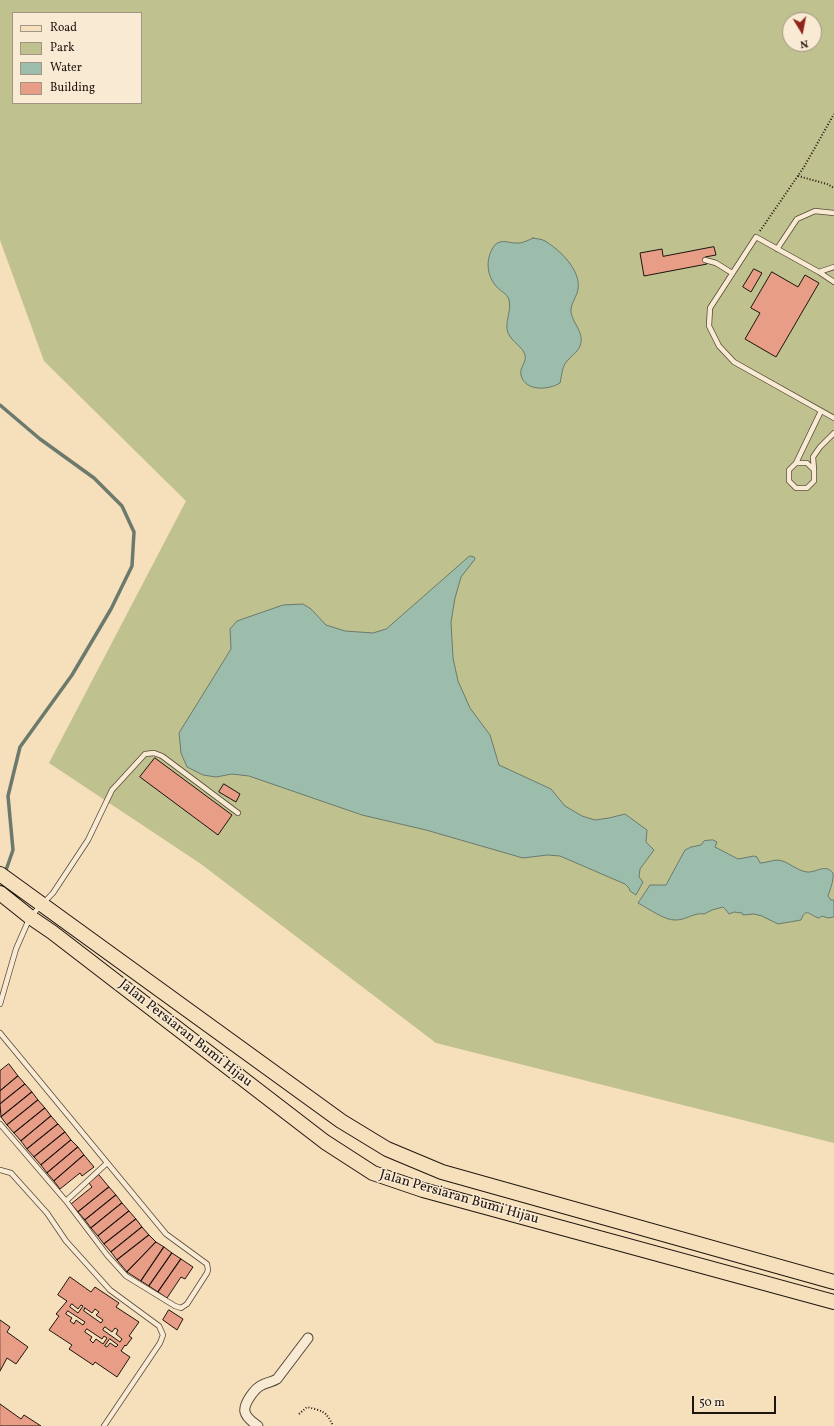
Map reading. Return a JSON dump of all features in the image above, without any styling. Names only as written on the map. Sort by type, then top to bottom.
[{"type":"main road","name":"Jalan Persiaran Bumi Hijau","points":[[0,874],[341,1121],[388,1149],[442,1172],[834,1282]]},
{"type":"main road","name":"Jalan Persiaran Bumi Hijau","points":[[0,893],[30,918],[58,937],[325,1142],[373,1173],[423,1190],[834,1302]]},
{"type":"street","points":[[258,1426],[245,1414],[244,1409],[247,1402],[255,1390],[263,1384],[271,1383],[277,1379],[308,1338]]},
{"type":"lane","points":[[777,249],[797,219],[815,211],[834,213]]},
{"type":"lane","points":[[834,282],[756,237],[710,308],[709,326],[719,346],[734,362],[834,418]]},
{"type":"lane","points":[[705,260],[716,263],[732,273]]},
{"type":"lane","points":[[819,272],[834,267]]},
{"type":"lane","points":[[821,412],[796,463],[789,470],[789,481],[796,488],[807,488],[814,481],[813,457],[820,447],[834,433]]},
{"type":"lane","points":[[796,463],[807,463],[814,470]]},
{"type":"lane","points":[[0,1004],[16,949],[30,918],[41,904],[53,893],[88,840],[112,790],[145,754],[162,756],[238,813]]},
{"type":"lane","points":[[0,1033],[166,1234],[207,1264],[207,1273],[184,1306],[181,1308],[175,1306],[126,1276],[107,1255],[66,1201],[0,1124]]},
{"type":"lane","points":[[66,1201],[107,1163]]},
{"type":"lane","points":[[0,1170],[11,1173],[47,1213],[66,1241],[110,1290],[159,1326],[163,1335],[160,1343],[104,1426]]},
{"type":"path","points":[[756,237],[798,176],[820,141],[834,114]]},
{"type":"path","points":[[798,176],[827,184],[834,188]]},
{"type":"path","points":[[299,1414],[307,1407],[324,1411],[333,1426]]},
{"type":"green space","points":[[0,0],[834,0],[834,1143],[436,1043],[201,864],[49,763],[186,501],[44,361],[0,240]]},
{"type":"water","points":[[533,238],[545,241],[563,255],[573,268],[578,282],[578,289],[571,312],[580,333],[580,346],[564,365],[560,383],[544,388],[532,387],[523,381],[521,372],[525,355],[522,349],[512,339],[507,329],[510,308],[509,300],[507,296],[493,283],[488,266],[488,261],[492,250],[498,243],[521,243]]},
{"type":"water","points":[[470,556],[474,557],[475,559],[461,577],[455,598],[451,622],[453,658],[458,681],[470,708],[490,735],[499,765],[551,789],[565,806],[582,816],[595,820],[625,814],[647,830],[646,842],[654,850],[640,869],[639,877],[643,882],[636,895],[630,891],[625,884],[560,856],[547,855],[523,858],[426,830],[362,815],[249,776],[232,774],[216,777],[203,775],[187,767],[181,753],[179,733],[231,649],[230,629],[237,621],[283,605],[303,604],[311,609],[326,625],[345,631],[373,633],[386,629]]},
{"type":"water","points":[[713,840],[717,842],[715,847],[738,859],[754,856],[757,857],[760,863],[778,860],[807,872],[824,869],[830,870],[833,873],[833,876],[828,896],[831,900],[834,900],[834,917],[828,918],[822,916],[819,918],[807,913],[801,920],[778,924],[762,916],[754,914],[743,915],[742,913],[734,912],[729,914],[723,907],[704,914],[697,914],[680,920],[672,920],[638,903],[650,885],[666,885],[685,850],[701,845],[704,841]]},
{"type":"building","points":[[714,247],[716,255],[705,257],[707,264],[644,276],[640,253],[662,249],[663,256]]},
{"type":"building","points":[[754,269],[762,273],[751,292],[743,287]]},
{"type":"building","points":[[772,272],[798,287],[805,275],[819,283],[776,357],[745,339],[760,313],[751,308]]},
{"type":"building","points":[[155,758],[232,815],[218,835],[140,777]]},
{"type":"building","points":[[224,784],[240,794],[236,802],[219,792]]},
{"type":"building","points":[[9,1064],[18,1076],[0,1091],[0,1071]]},
{"type":"building","points":[[18,1076],[25,1084],[0,1104],[0,1091]]},
{"type":"building","points":[[25,1084],[32,1092],[1,1117],[0,1104]]},
{"type":"building","points":[[32,1092],[38,1100],[7,1125],[1,1117]]},
{"type":"building","points":[[38,1100],[45,1108],[14,1133],[7,1125]]},
{"type":"building","points":[[45,1108],[51,1116],[21,1141],[14,1133]]},
{"type":"building","points":[[51,1116],[58,1124],[27,1149],[21,1141]]},
{"type":"building","points":[[58,1124],[65,1132],[34,1157],[27,1149]]},
{"type":"building","points":[[65,1132],[71,1140],[41,1165],[34,1157]]},
{"type":"building","points":[[71,1140],[78,1147],[47,1173],[41,1165]]},
{"type":"building","points":[[78,1147],[84,1155],[54,1181],[47,1173]]},
{"type":"building","points":[[84,1155],[94,1167],[82,1176],[80,1173],[60,1189],[54,1181]]},
{"type":"building","points":[[99,1175],[109,1187],[78,1212],[71,1204],[92,1187],[89,1183]]},
{"type":"building","points":[[109,1187],[116,1195],[85,1220],[78,1212]]},
{"type":"building","points":[[116,1195],[122,1203],[91,1228],[85,1220]]},
{"type":"building","points":[[122,1203],[129,1211],[98,1236],[91,1228]]},
{"type":"building","points":[[129,1211],[136,1219],[104,1244],[98,1236]]},
{"type":"building","points":[[136,1219],[142,1227],[111,1252],[104,1244]]},
{"type":"building","points":[[142,1227],[149,1235],[117,1260],[111,1252]]},
{"type":"building","points":[[149,1235],[156,1242],[127,1272],[117,1260]]},
{"type":"building","points":[[156,1242],[164,1247],[141,1281],[127,1272]]},
{"type":"building","points":[[164,1247],[172,1253],[149,1286],[141,1281]]},
{"type":"building","points":[[172,1253],[181,1259],[158,1292],[149,1286]]},
{"type":"building","points":[[181,1259],[193,1267],[185,1279],[181,1277],[167,1298],[158,1292]]},
{"type":"building","points":[[70,1277],[91,1292],[95,1287],[119,1303],[116,1307],[139,1322],[129,1336],[132,1338],[121,1351],[130,1357],[117,1377],[95,1362],[93,1365],[69,1349],[72,1345],[49,1330],[59,1316],[56,1314],[67,1301],[58,1295]],"holes":[[[72,1304],[78,1309],[81,1305],[83,1306],[78,1313],[70,1307]],[[85,1308],[92,1313],[95,1309],[99,1312],[96,1315],[103,1320],[101,1323],[84,1311]],[[68,1311],[85,1322],[83,1325],[76,1320],[74,1324],[70,1321],[72,1318],[66,1314]],[[105,1327],[112,1332],[115,1328],[118,1330],[116,1334],[122,1339],[120,1342],[103,1330]],[[87,1329],[102,1339],[104,1336],[107,1338],[103,1344],[96,1339],[93,1343],[90,1340],[92,1337],[85,1332]],[[110,1339],[118,1345],[116,1347],[110,1343],[107,1347],[105,1346]]]},
{"type":"building","points":[[169,1310],[183,1319],[177,1330],[163,1320]]},
{"type":"building","points":[[0,1320],[10,1327],[7,1332],[28,1347],[16,1364],[7,1358],[0,1371]]},
{"type":"building","points":[[0,1404],[21,1419],[24,1415],[41,1426],[0,1426]]},
{"type":"waterway","points":[[0,405],[40,439],[94,478],[122,506],[134,532],[132,566],[111,609],[72,675],[20,747],[8,796],[13,850],[5,873]]}]
